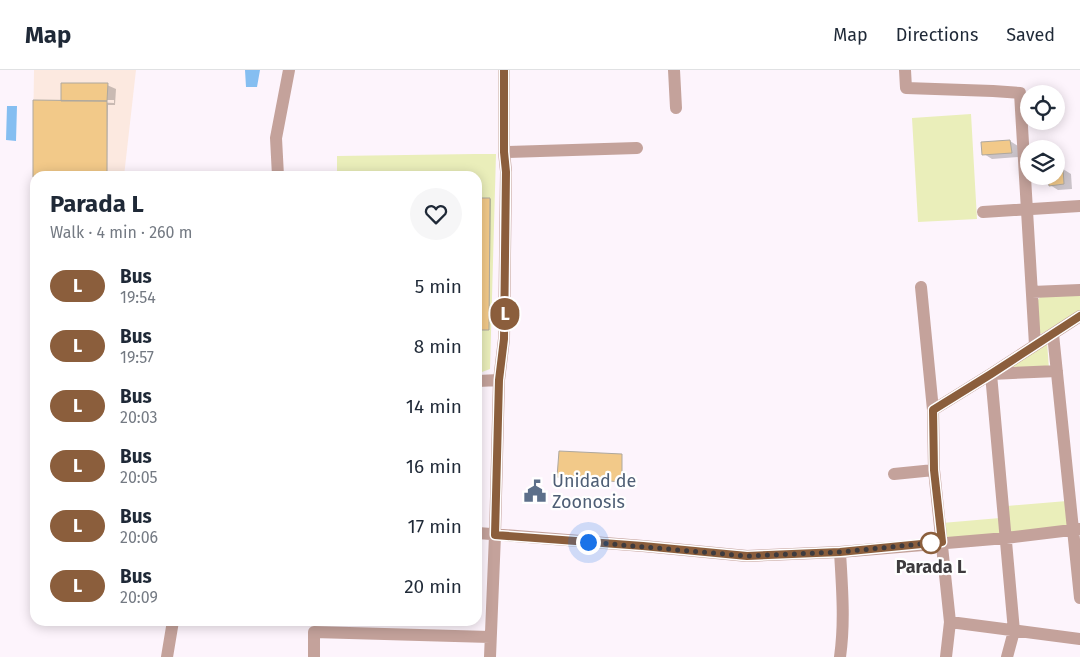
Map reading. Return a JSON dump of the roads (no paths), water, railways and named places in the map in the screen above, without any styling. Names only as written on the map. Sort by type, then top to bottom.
[{"type":"street","points":[[278,171],[276,138],[290,70]]},
{"type":"street","points":[[490,657],[499,380],[504,339],[506,172],[504,152],[504,70]]},
{"type":"street","points":[[674,70],[676,108]]},
{"type":"street","points":[[905,70],[906,88],[993,90],[1020,93],[1035,345]]},
{"type":"street","points":[[504,152],[637,148]]},
{"type":"street","points":[[983,212],[1080,206]]},
{"type":"street","points":[[921,287],[933,410],[934,470],[950,622],[946,657]]},
{"type":"street","points":[[1032,292],[1080,290]]},
{"type":"street","points":[[933,410],[1080,316]]},
{"type":"street","points":[[1053,334],[1077,529],[1080,598]]},
{"type":"street","points":[[991,374],[1057,372]]},
{"type":"street","points":[[991,374],[1014,631],[1007,657]]},
{"type":"street","points":[[482,381],[499,380]]},
{"type":"street","points":[[894,474],[934,470]]},
{"type":"street","points":[[482,533],[747,556],[840,552],[1006,538],[1077,529]]},
{"type":"street","points":[[840,552],[842,623],[840,657]]},
{"type":"street","points":[[950,622],[1080,639]]},
{"type":"street","points":[[167,657],[172,626]]},
{"type":"street","points":[[314,657],[314,632],[490,637]]},
{"type":"water","points":[[245,70],[260,70],[257,87],[246,87]]},
{"type":"water","points":[[7,106],[17,106],[16,141],[6,140]]},
{"type":"place","name":"Unidad de Zoonosis","points":[[535,491]]},
{"type":"place","name":"Parada L","points":[[931,543]]}]
